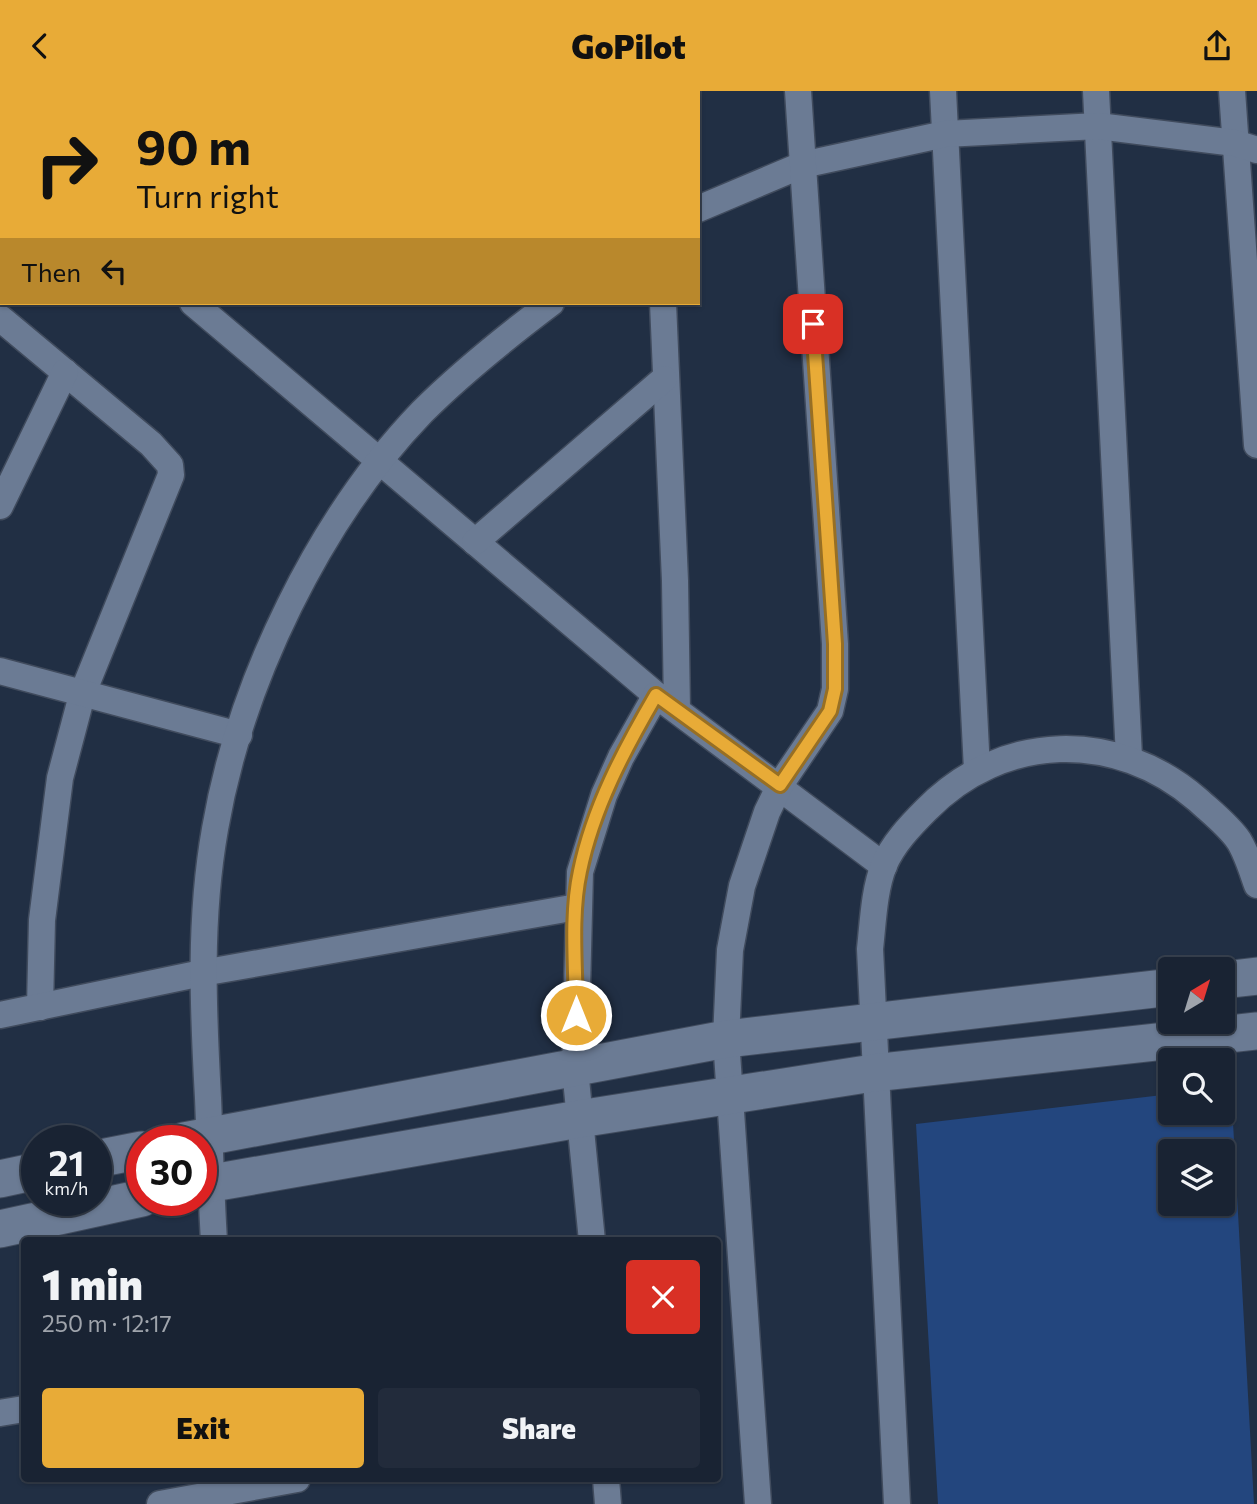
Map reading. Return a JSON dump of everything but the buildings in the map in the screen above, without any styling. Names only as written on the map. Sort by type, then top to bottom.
[{"type":"street","points":[[758,1504],[726,1039],[730,950],[742,885],[755,843],[780,785],[830,711],[835,689],[835,644],[798,91]]},
{"type":"street","points":[[943,91],[977,770]]},
{"type":"street","points":[[1096,91],[1129,757]]},
{"type":"street","points":[[1232,91],[1246,146],[1257,445]]},
{"type":"street","points":[[700,208],[802,165],[945,134],[1098,126],[1246,146]]},
{"type":"street","points":[[195,305],[666,702],[780,785],[884,866]]},
{"type":"street","points":[[197,1125],[202,974],[214,831],[222,788],[261,670],[289,609],[343,512],[379,462],[422,413],[475,362],[548,305]]},
{"type":"street","points":[[592,1237],[575,1069],[577,907],[580,872],[604,795],[621,757],[666,702],[676,581],[664,379],[663,305]]},
{"type":"street","points":[[0,318],[151,443],[170,465],[171,475],[82,695],[60,778],[52,824],[42,920],[40,1007]]},
{"type":"street","points":[[0,506],[65,372]]},
{"type":"street","points":[[475,542],[664,379]]},
{"type":"street","points":[[0,671],[239,735]]},
{"type":"street","points":[[897,1504],[873,1073],[870,949],[884,866],[904,832],[931,804],[977,770],[1023,753],[1078,749],[1129,757],[1176,781],[1248,832],[1257,885]]},
{"type":"street","points":[[0,1015],[202,974],[577,907]]},
{"type":"street","points":[[1236,978],[1257,976]]},
{"type":"street","points":[[217,1134],[726,1039],[1158,989]]},
{"type":"street","points":[[217,1182],[579,1119],[873,1073],[1257,1031]]},
{"type":"street","points":[[0,1179],[21,1174]]},
{"type":"street","points":[[0,1229],[126,1201]]},
{"type":"street","points":[[210,1216],[213,1237]]},
{"type":"street","points":[[0,1413],[21,1410]]},
{"type":"street","points":[[160,1504],[281,1482]]},
{"type":"street","points":[[606,1482],[608,1504]]},
{"type":"shaded area","points":[[1158,1096],[1158,1125],[1233,1125],[1234,1139],[1158,1139],[1158,1216],[1235,1216],[1235,1159],[1254,1504],[938,1504],[916,1124]]},
{"type":"route","points":[[576,1015],[580,872],[604,795],[621,757],[656,695],[780,785],[830,711],[835,689],[835,644],[813,324]]}]
